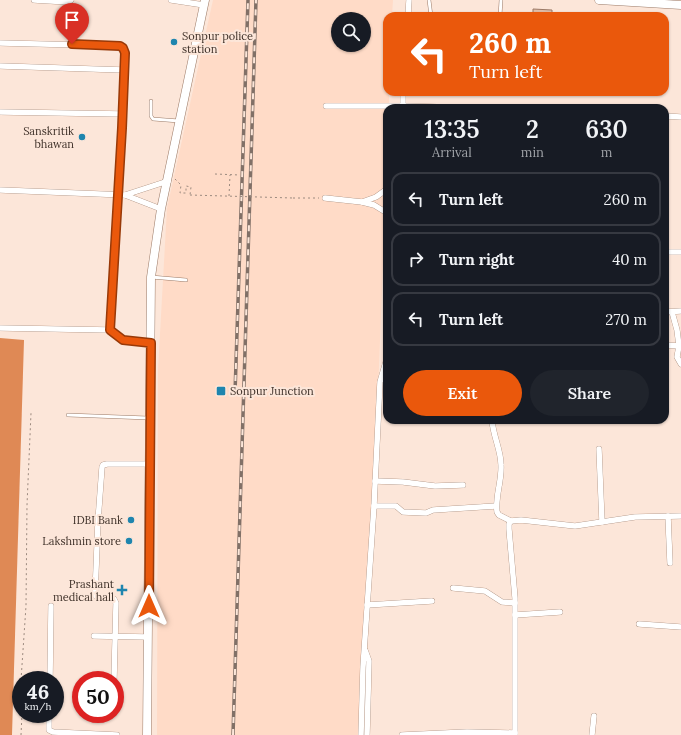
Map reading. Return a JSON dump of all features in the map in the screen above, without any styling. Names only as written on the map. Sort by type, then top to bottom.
[{"type":"main road","points":[[598,0],[681,5]]},
{"type":"main road","points":[[148,735],[151,277],[162,209],[205,3]]},
{"type":"street","points":[[34,0],[68,2],[71,0]]},
{"type":"street","points":[[171,0],[205,3]]},
{"type":"street","points":[[408,12],[409,0]]},
{"type":"street","points":[[0,42],[120,46],[123,48],[125,53],[123,114],[110,330]]},
{"type":"street","points":[[0,66],[124,70]]},
{"type":"street","points":[[326,106],[383,107]]},
{"type":"street","points":[[0,112],[123,114]]},
{"type":"street","points":[[669,116],[681,117]]},
{"type":"street","points":[[0,190],[125,195],[168,181]]},
{"type":"street","points":[[362,202],[383,192]]},
{"type":"street","points":[[125,195],[162,209]]},
{"type":"street","points":[[325,198],[362,202],[374,205],[383,211]]},
{"type":"street","points":[[669,252],[681,252]]},
{"type":"street","points":[[681,311],[672,312],[677,330],[679,346],[677,357],[681,364]]},
{"type":"street","points":[[0,328],[110,330],[123,340],[151,343]]},
{"type":"street","points":[[669,345],[679,346]]},
{"type":"street","points":[[361,735],[364,650],[374,506],[380,382],[383,372]]},
{"type":"street","points":[[493,424],[502,467],[496,506],[499,515],[511,521],[521,520],[575,526],[635,517],[681,516]]},
{"type":"street","points":[[599,449],[602,522]]},
{"type":"street","points":[[114,671],[115,601],[112,599],[96,597],[95,595],[102,468],[107,464],[150,464]]},
{"type":"street","points":[[375,481],[403,482],[435,486],[464,485]]},
{"type":"street","points":[[374,506],[396,506],[403,512],[423,513],[433,510],[496,506]]},
{"type":"street","points":[[668,516],[670,563]]},
{"type":"street","points":[[402,735],[467,732],[515,734],[515,603],[509,530],[509,524],[511,521]]},
{"type":"street","points":[[453,588],[485,591],[502,602],[515,603]]},
{"type":"street","points":[[367,605],[432,601]]},
{"type":"street","points":[[50,606],[50,671]]},
{"type":"street","points":[[515,615],[560,612]]},
{"type":"street","points":[[639,624],[681,627]]},
{"type":"street","points":[[94,636],[148,637]]},
{"type":"street","points":[[364,650],[370,661],[367,735]]},
{"type":"street","points":[[592,735],[594,716]]},
{"type":"street","points":[[49,723],[49,730],[53,732],[117,735]]},
{"type":"lane","points":[[429,0],[430,12]]},
{"type":"lane","points":[[500,12],[501,0]]},
{"type":"lane","points":[[151,101],[152,119],[180,121]]},
{"type":"lane","points":[[151,277],[186,280]]},
{"type":"lane","points":[[68,415],[150,418]]},
{"type":"path","points":[[215,174],[240,175]]},
{"type":"path","points":[[229,196],[230,174]]},
{"type":"path","points":[[180,185],[180,193],[186,193],[186,186],[191,187],[190,195],[325,198]]},
{"type":"path","points":[[22,671],[26,606],[26,505],[31,413]]},
{"type":"path","points":[[21,735],[22,723]]},
{"type":"shaded area","points":[[213,0],[393,0],[392,12],[383,12],[383,96],[389,96],[389,104],[383,104],[383,262],[364,735],[157,735],[158,370],[167,208]]},
{"type":"shaded area","points":[[0,338],[24,340],[14,671],[12,671],[12,735],[0,735]]},
{"type":"building","points":[[533,9],[552,10],[552,12],[533,12]]},
{"type":"railway","points":[[235,393],[248,0]]},
{"type":"railway","points":[[233,735],[256,0]]},
{"type":"place","name":"Sonpur police station","points":[[174,42]]},
{"type":"place","name":"Sanskritik bhawan","points":[[82,137]]},
{"type":"place","name":"Sonpur Junction","points":[[221,391]]},
{"type":"place","name":"IDBI Bank","points":[[131,520]]},
{"type":"place","name":"Lakshmin store","points":[[129,541]]},
{"type":"place","name":"Prashant medical hall","points":[[122,590]]},
{"type":"route","points":[[72,44],[120,46],[123,48],[125,53],[110,330],[123,340],[151,343],[149,606]]}]
